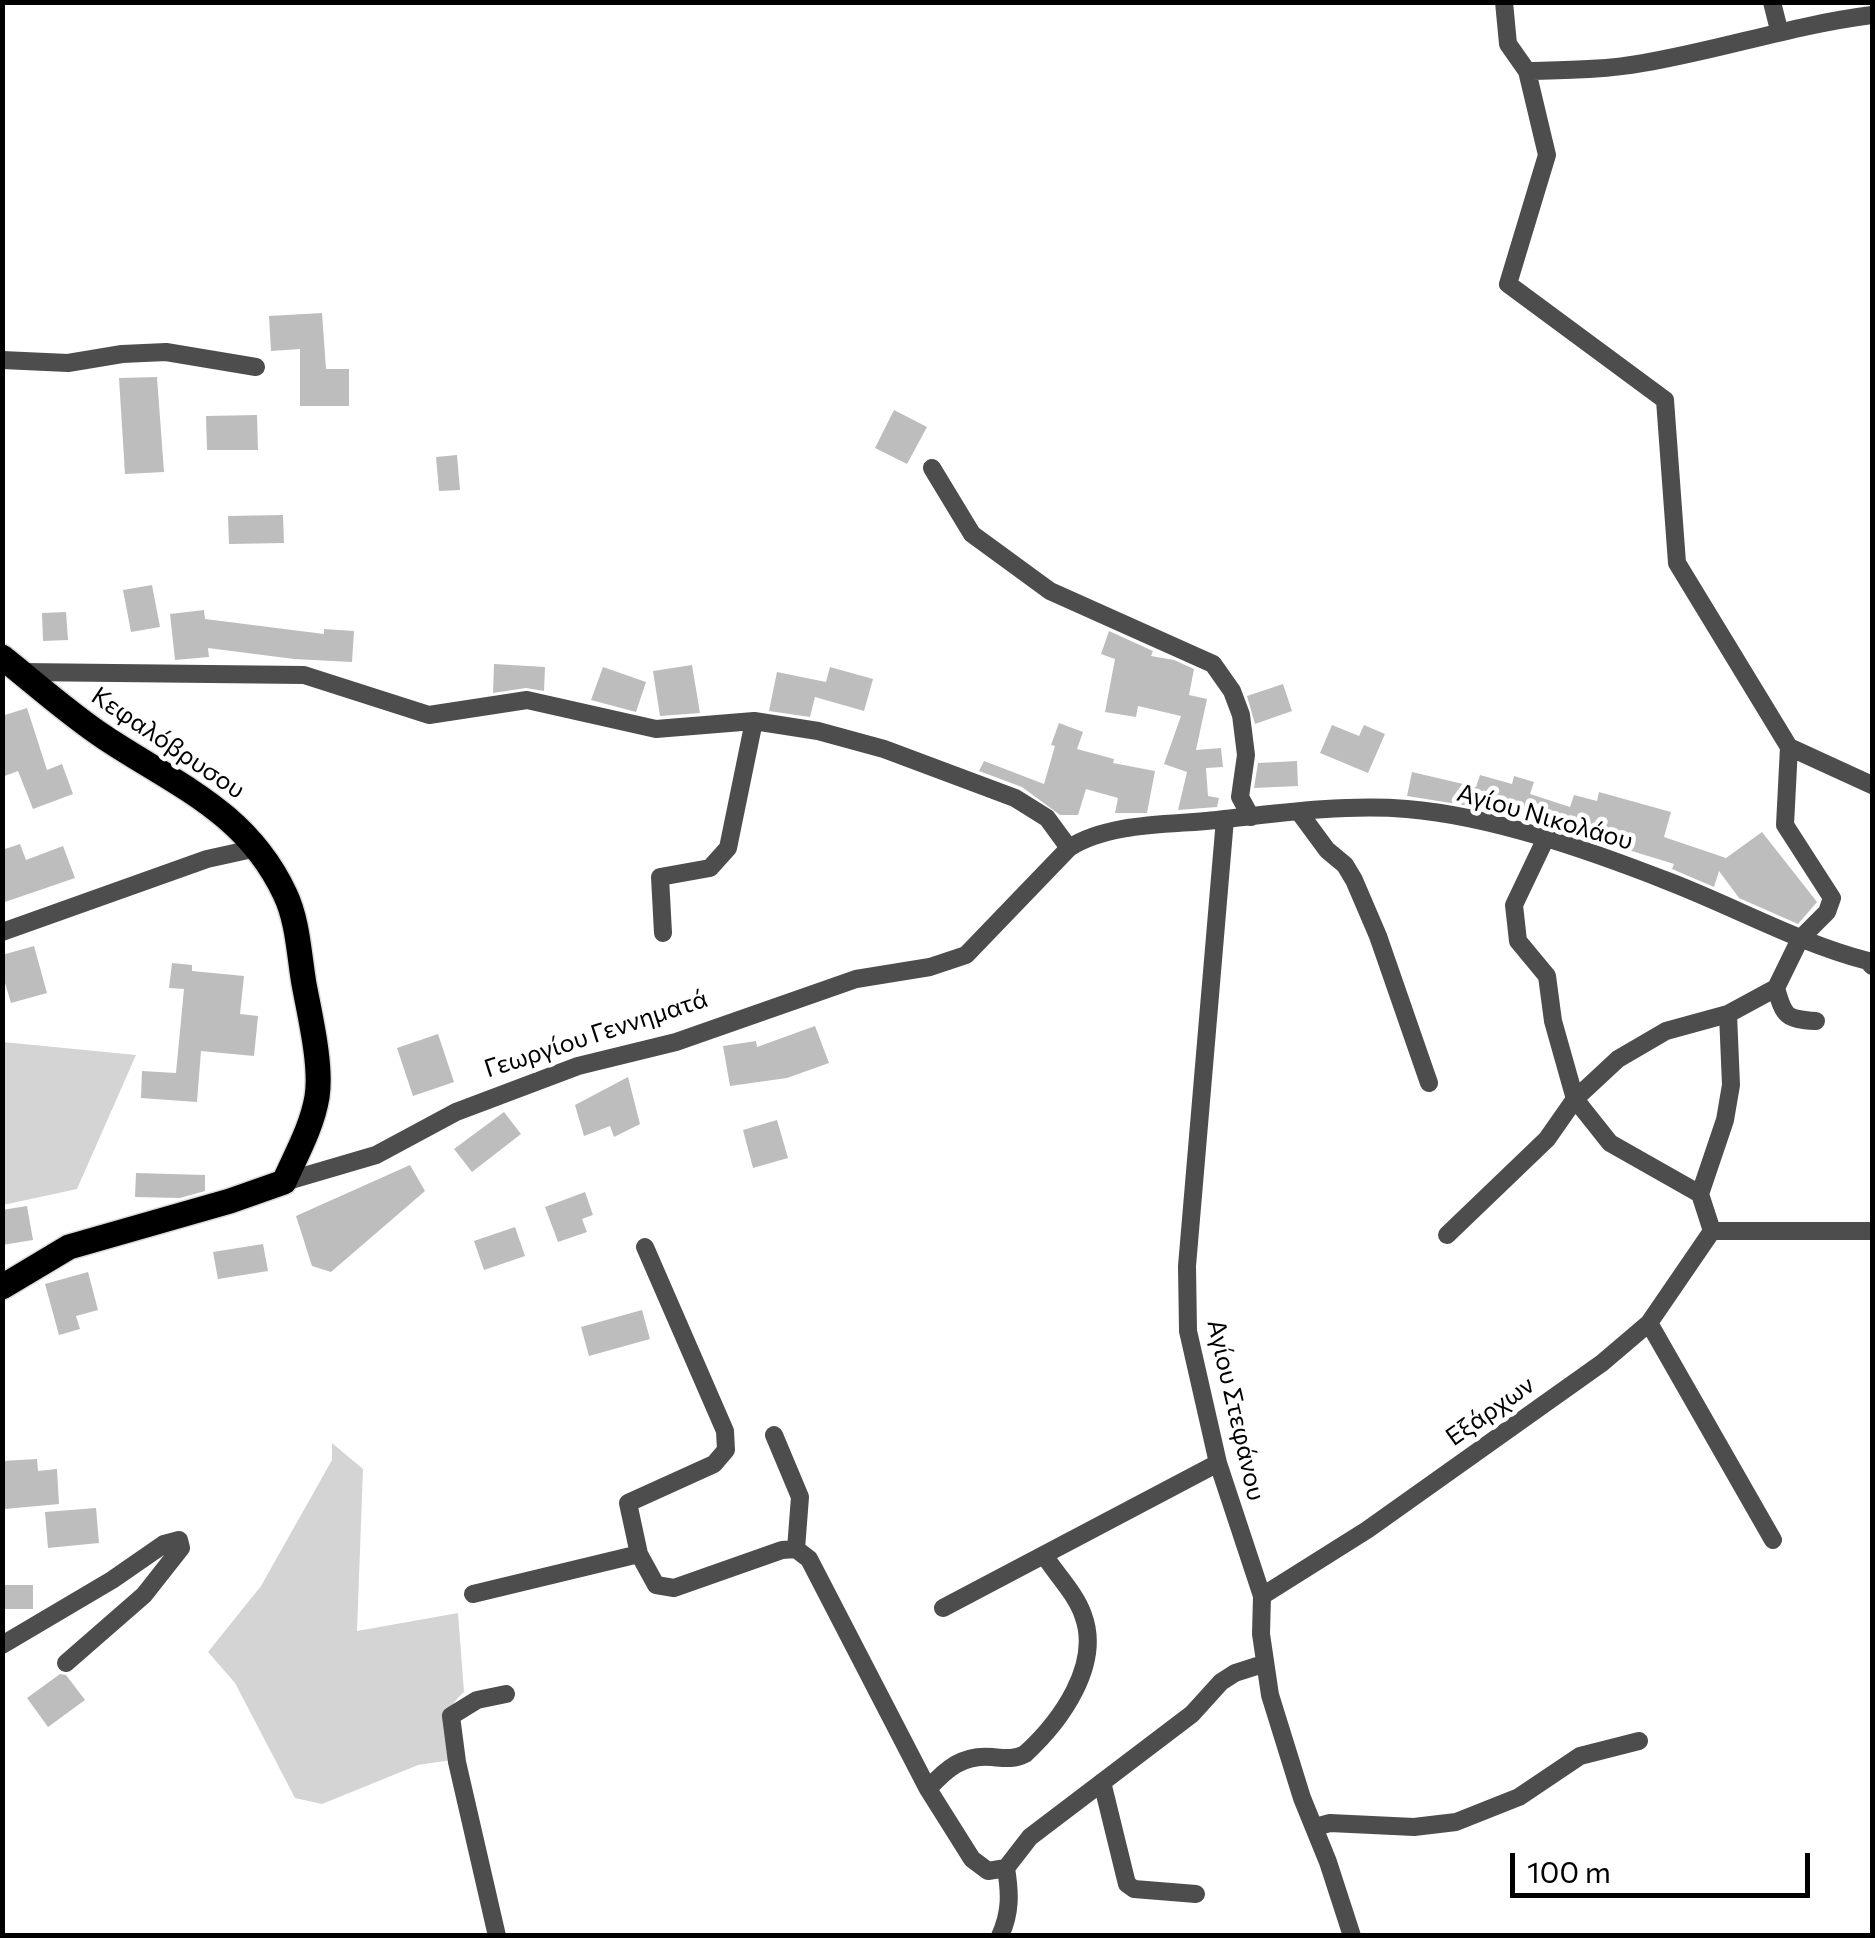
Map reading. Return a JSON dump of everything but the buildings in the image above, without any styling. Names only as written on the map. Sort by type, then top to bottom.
[{"type":"main road","name":"Κεφαλόβρυσου","points":[[11,664],[60,706],[106,738],[210,802],[257,848],[284,892],[291,910],[318,1094],[312,1119],[284,1182]]},
{"type":"main road","name":"Γεωργίου Γεννηματά","points":[[2,1287],[69,1247],[284,1182]]},
{"type":"street","points":[[1504,2],[1508,44],[1526,70],[1547,155],[1508,284],[1665,400],[1676,564],[1789,747],[1872,785]]},
{"type":"street","points":[[1772,2],[1779,30]]},
{"type":"street","points":[[1526,70],[1640,64],[1779,30],[1872,15]]},
{"type":"street","points":[[2,360],[68,363],[145,351],[202,356],[256,367]]},
{"type":"street","points":[[932,468],[972,534],[1050,591],[1213,664],[1232,690],[1241,715],[1246,755],[1240,797],[1251,816]]},
{"type":"street","points":[[11,664],[304,675],[429,715],[528,700],[656,728],[754,721],[818,731],[884,749],[1015,798],[1047,818],[1069,848]]},
{"type":"street","points":[[664,933],[660,877],[710,868],[728,848],[754,721]]},
{"type":"street","points":[[1447,1235],[1547,1139],[1576,1099],[1618,1060],[1666,1031],[1728,1014],[1776,988],[1800,939],[1827,912],[1832,898],[1785,825],[1789,747]]},
{"type":"street","name":"Αγίου Νικολάου","points":[[1069,848],[1085,838],[1109,833],[1225,819],[1403,808],[1470,818],[1651,874],[1800,939],[1871,962]]},
{"type":"street","points":[[1299,812],[1354,880],[1378,936],[1429,1084]]},
{"type":"street","name":"Αγίου Στεφάνου","points":[[1225,819],[1186,1266],[1188,1331],[1218,1463],[1262,1596],[1263,1664],[1283,1739],[1352,1936]]},
{"type":"street","points":[[1545,840],[1514,905],[1518,942],[1547,976],[1553,1021],[1576,1099],[1610,1143],[1700,1194]]},
{"type":"street","points":[[2,932],[207,859],[257,848]]},
{"type":"street","name":"Γεωργίου Γεννηματά","points":[[284,1182],[376,1155],[456,1112],[578,1066],[676,1042],[856,979],[930,966],[966,955],[1069,848]]},
{"type":"street","points":[[1776,988],[1782,1010],[1792,1019],[1816,1021]]},
{"type":"street","points":[[1728,1014],[1731,1086],[1726,1120],[1700,1194],[1712,1231],[1872,1231]]},
{"type":"street","name":"Εξάρχων","points":[[1262,1596],[1367,1530],[1602,1363],[1649,1322],[1712,1231]]},
{"type":"street","points":[[646,1247],[725,1431],[726,1450],[714,1464],[628,1503],[639,1554],[656,1585],[674,1588],[782,1550],[796,1549],[809,1560],[928,1789],[978,1866],[988,1872],[1006,1868],[1030,1836],[1192,1714],[1221,1682],[1263,1664]]},
{"type":"street","points":[[1649,1322],[1772,1540]]},
{"type":"street","points":[[774,1435],[800,1497],[796,1549]]},
{"type":"street","points":[[943,1608],[1218,1463]]},
{"type":"street","points":[[2,1645],[112,1580],[164,1544],[179,1540],[181,1548],[151,1587],[66,1662]]},
{"type":"street","points":[[473,1594],[639,1554]]},
{"type":"street","points":[[928,1789],[958,1762],[984,1756],[1016,1758],[1024,1754],[1074,1692],[1090,1648],[1083,1614],[1044,1555]]},
{"type":"street","points":[[498,1936],[457,1762],[452,1716],[477,1700],[506,1694]]},
{"type":"street","points":[[1315,1827],[1330,1823],[1414,1827],[1456,1822],[1519,1798],[1580,1756],[1639,1741]]},
{"type":"street","points":[[1102,1782],[1127,1884],[1134,1889],[1196,1894]]},
{"type":"street","points":[[1000,1936],[1008,1920],[1006,1868]]},
{"type":"shaded area","points":[[3,1042],[136,1055],[77,1189],[3,1205]]},
{"type":"shaded area","points":[[332,1443],[363,1469],[357,1631],[458,1613],[464,1692],[447,1716],[451,1760],[418,1765],[322,1804],[295,1798],[235,1683],[208,1652],[261,1586],[332,1460]]}]
